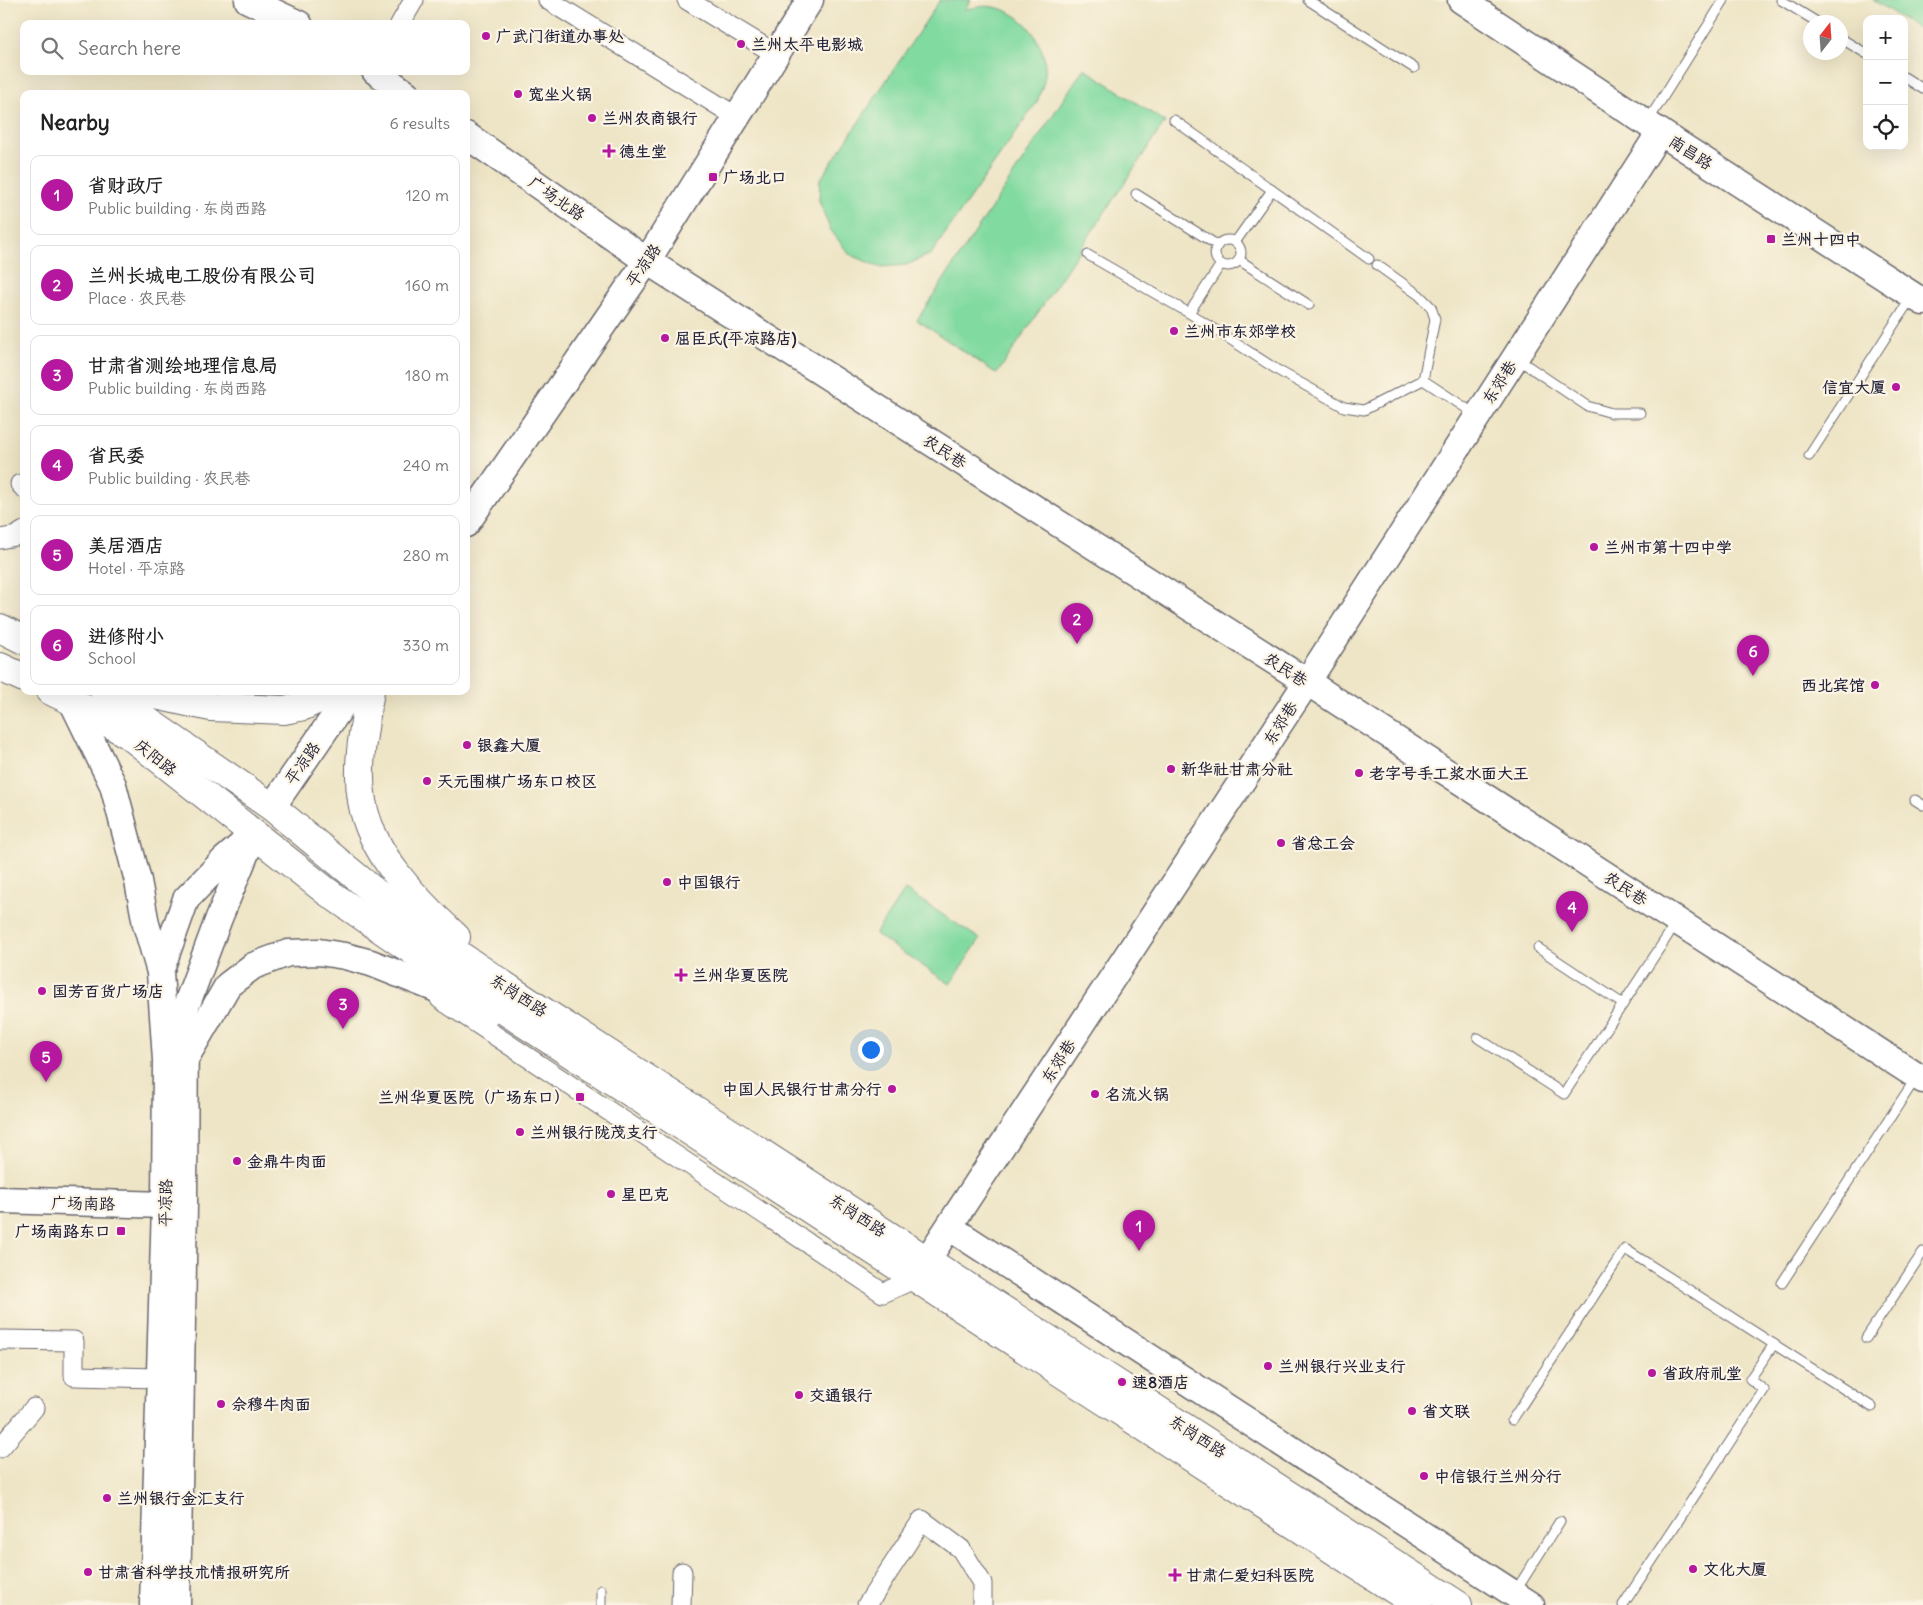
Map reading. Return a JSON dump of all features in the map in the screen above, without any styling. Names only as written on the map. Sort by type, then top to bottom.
[{"type":"main road","points":[[0,628],[20,638]]},
{"type":"main road","points":[[0,667],[20,676]]},
{"type":"main road","name":"庆阳路","points":[[110,695],[272,807]]},
{"type":"main road","points":[[155,695],[211,707],[284,710],[304,706],[327,695]]},
{"type":"main road","points":[[369,695],[361,755],[360,783],[365,815],[382,851],[392,869],[429,912],[529,1015]]},
{"type":"main road","name":"庆阳路","points":[[61,696],[129,736],[253,835]]},
{"type":"main road","name":"平凉路","points":[[253,835],[272,807]]},
{"type":"main road","name":"东岗西路","points":[[272,807],[416,926],[529,1015]]},
{"type":"main road","name":"东岗西路","points":[[253,835],[336,899],[529,1015],[922,1269],[1458,1605]]},
{"type":"main road","name":"东岗西路","points":[[922,1269],[1418,1605]]},
{"type":"street","points":[[248,0],[290,20]]},
{"type":"street","points":[[402,20],[414,0]]},
{"type":"street","points":[[548,0],[738,117]]},
{"type":"street","points":[[687,0],[776,54]]},
{"type":"street","name":"平凉路","points":[[470,518],[647,261],[810,0]]},
{"type":"street","name":"南昌路","points":[[1461,0],[1918,299]]},
{"type":"street","points":[[381,75],[401,90]]},
{"type":"street","name":"东郊巷","points":[[922,1269],[1307,682],[1478,416],[1515,358],[1653,127]]},
{"type":"street","name":"广场北路","points":[[470,138],[647,261]]},
{"type":"street","name":"农民巷","points":[[647,261],[1307,682],[1920,1078]]},
{"type":"street","points":[[0,539],[20,534]]},
{"type":"street","name":"平凉路","points":[[272,807],[349,695]]},
{"type":"street","points":[[61,696],[113,785],[138,881],[146,924],[160,972]]},
{"type":"street","name":"平凉路","points":[[152,1605],[165,1205],[166,1060],[160,972],[186,899],[224,860],[253,835]]},
{"type":"street","name":"平凉路","points":[[177,1605],[184,1205],[184,1009],[253,835]]},
{"type":"street","points":[[185,1059],[228,986],[253,966],[288,953],[328,953],[345,956],[371,963],[464,999],[529,1015]]},
{"type":"street","points":[[408,978],[883,1294],[922,1269]]},
{"type":"street","name":"广场南路","points":[[0,1200],[165,1205]]},
{"type":"street","points":[[949,1227],[1522,1600]]},
{"type":"street","points":[[0,1340],[74,1341],[74,1376],[159,1378]]},
{"type":"street","points":[[0,1448],[34,1408]]},
{"type":"street","points":[[867,1605],[922,1520],[961,1549],[982,1583],[982,1605]]},
{"type":"street","points":[[681,1605],[682,1572]]},
{"type":"lane","points":[[1308,0],[1414,68]]},
{"type":"lane","points":[[1653,127],[1724,0]]},
{"type":"lane","points":[[1780,0],[1805,15]]},
{"type":"lane","points":[[1848,43],[1863,52]]},
{"type":"lane","points":[[1908,80],[1923,89]]},
{"type":"lane","points":[[1174,120],[1369,259]]},
{"type":"lane","points":[[1236,241],[1272,190]]},
{"type":"lane","points":[[1136,194],[1217,245]]},
{"type":"lane","points":[[1225,239],[1236,241],[1242,250],[1240,260],[1231,266],[1221,264],[1215,255],[1217,245],[1225,239]]},
{"type":"lane","points":[[1088,255],[1189,313],[1279,372],[1344,407],[1364,410],[1423,380]]},
{"type":"lane","points":[[1240,260],[1308,305]]},
{"type":"lane","points":[[1189,313],[1221,264]]},
{"type":"lane","points":[[1377,265],[1419,295],[1431,307],[1435,319],[1423,380]]},
{"type":"lane","points":[[1810,456],[1918,299]]},
{"type":"lane","points":[[1515,358],[1587,406],[1612,414],[1640,413]]},
{"type":"lane","points":[[1423,380],[1478,416]]},
{"type":"lane","points":[[1478,1038],[1564,1094],[1677,921]]},
{"type":"lane","points":[[1538,948],[1623,1004]]},
{"type":"lane","points":[[1782,1283],[1920,1078]]},
{"type":"lane","points":[[1512,1420],[1625,1249],[1872,1406]]},
{"type":"lane","points":[[1866,1338],[1923,1252]]},
{"type":"lane","points":[[1623,1605],[1764,1390],[1750,1379],[1774,1344]]},
{"type":"lane","points":[[1522,1600],[1560,1522]]},
{"type":"lane","points":[[601,1590],[601,1605]]},
{"type":"green space","points":[[940,0],[971,0],[965,9],[983,6],[993,7],[1014,15],[1023,22],[1038,41],[1042,52],[1045,63],[1044,82],[1037,102],[931,254],[906,265],[879,267],[849,254],[830,229],[819,201],[820,180]]},
{"type":"green space","points":[[1873,0],[1923,0],[1923,32],[1908,22],[1908,15],[1896,15]]},
{"type":"green space","points":[[1084,68],[1165,122],[997,374],[917,320]]},
{"type":"green space","points":[[905,890],[980,939],[950,984],[875,934]]},
{"type":"place","name":"广武门街道办事处","points":[[486,36]]},
{"type":"place","name":"兰州太平电影城","points":[[741,44]]},
{"type":"place","name":"宽坐火锅","points":[[518,94]]},
{"type":"place","name":"兰州农商银行","points":[[592,118]]},
{"type":"place","name":"德生堂","points":[[609,151]]},
{"type":"place","name":"广场北口","points":[[713,177]]},
{"type":"place","name":"兰州十四中","points":[[1771,239]]},
{"type":"place","name":"兰州市东郊学校","points":[[1174,331]]},
{"type":"place","name":"屈臣氏(平凉路店)","points":[[665,338]]},
{"type":"place","name":"信宜大厦","points":[[1896,387]]},
{"type":"place","name":"兰州市第十四中学","points":[[1594,547]]},
{"type":"place","name":"兰州长城电工股份有限公司","points":[[1077,644]]},
{"type":"place","name":"进修附小","points":[[1753,676]]},
{"type":"place","name":"西北宾馆","points":[[1875,685]]},
{"type":"place","name":"银鑫大厦","points":[[467,745]]},
{"type":"place","name":"新华社甘肃分社","points":[[1171,769]]},
{"type":"place","name":"老字号手工浆水面大王","points":[[1359,773]]},
{"type":"place","name":"天元围棋广场东口校区","points":[[427,781]]},
{"type":"place","name":"省总工会","points":[[1281,843]]},
{"type":"place","name":"中国银行","points":[[667,882]]},
{"type":"place","name":"省民委","points":[[1572,932]]},
{"type":"place","name":"兰州华夏医院","points":[[681,975]]},
{"type":"place","name":"国芳百货广场店","points":[[42,991]]},
{"type":"place","name":"甘肃省测绘地理信息局","points":[[343,1029]]},
{"type":"place","name":"美居酒店","points":[[46,1082]]},
{"type":"place","name":"中国人民银行甘肃分行","points":[[892,1089]]},
{"type":"place","name":"名流火锅","points":[[1095,1094]]},
{"type":"place","name":"兰州华夏医院（广场东口）","points":[[580,1097]]},
{"type":"place","name":"兰州银行陇茂支行","points":[[520,1132]]},
{"type":"place","name":"金鼎牛肉面","points":[[237,1161]]},
{"type":"place","name":"星巴克","points":[[611,1194]]},
{"type":"place","name":"广场南路东口","points":[[121,1231]]},
{"type":"place","name":"省财政厅","points":[[1139,1251]]},
{"type":"place","name":"兰州银行兴业支行","points":[[1268,1366]]},
{"type":"place","name":"省政府礼堂","points":[[1652,1373]]},
{"type":"place","name":"速8酒店","points":[[1122,1382]]},
{"type":"place","name":"交通银行","points":[[799,1395]]},
{"type":"place","name":"佘穆牛肉面","points":[[221,1404]]},
{"type":"place","name":"省文联","points":[[1412,1411]]},
{"type":"place","name":"中信银行兰州分行","points":[[1424,1476]]},
{"type":"place","name":"兰州银行金汇支行","points":[[107,1498]]},
{"type":"place","name":"文化大厦","points":[[1693,1569]]},
{"type":"place","name":"甘肃省科学技术情报研究所","points":[[88,1572]]},
{"type":"place","name":"甘肃仁爱妇科医院","points":[[1175,1575]]}]
